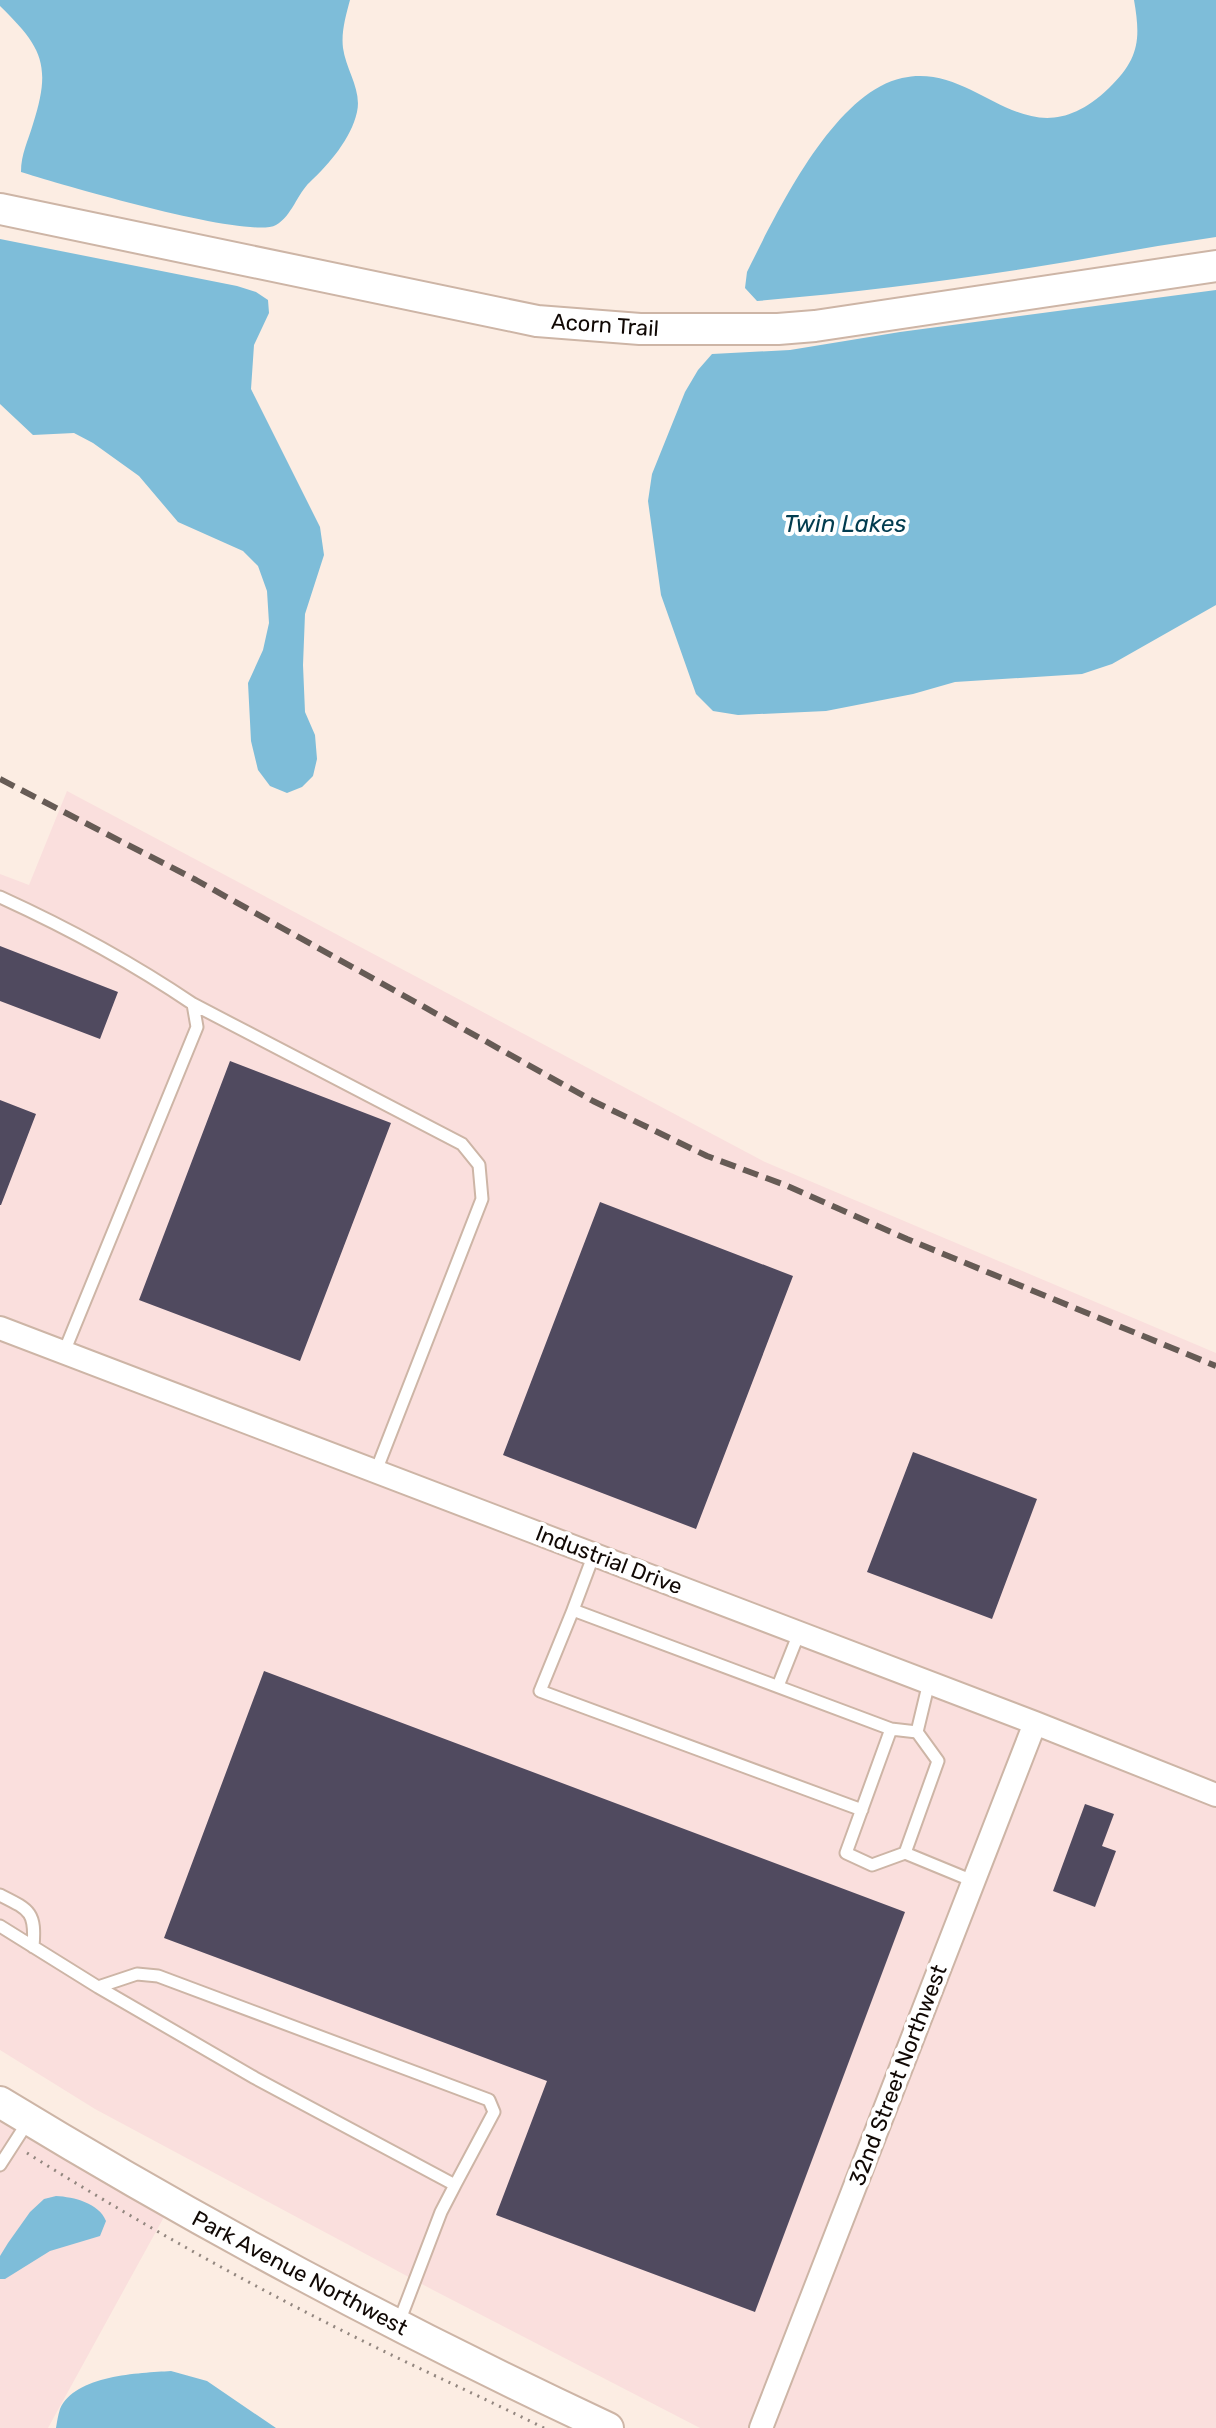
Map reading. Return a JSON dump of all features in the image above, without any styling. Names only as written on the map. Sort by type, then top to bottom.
[{"type":"street","name":"Acorn Trail","points":[[0,209],[537,321],[640,329],[815,326],[1216,266]]},
{"type":"street","name":"Industrial Drive","points":[[0,1328],[929,1682],[1216,1795]]},
{"type":"street","name":"32nd Street Northwest","points":[[761,2428],[1035,1723]]},
{"type":"street","name":"Park Avenue Northwest","points":[[0,2102],[182,2210],[397,2325],[608,2428]]},
{"type":"lane","points":[[0,897],[59,924],[136,966],[193,1004],[462,1144],[479,1165],[482,1199],[376,1471]]},
{"type":"lane","points":[[64,1352],[197,1027],[193,1004]]},
{"type":"lane","points":[[594,1554],[540,1691],[862,1810]]},
{"type":"lane","points":[[573,1610],[891,1729],[917,1732],[938,1761],[905,1853]]},
{"type":"lane","points":[[778,1686],[799,1633]]},
{"type":"lane","points":[[917,1732],[929,1682]]},
{"type":"lane","points":[[891,1729],[846,1853],[872,1865],[905,1853],[973,1881]]},
{"type":"lane","points":[[0,1895],[25,1907],[35,1923],[33,1947]]},
{"type":"lane","points":[[0,1926],[255,2078],[455,2185]]},
{"type":"lane","points":[[98,1987],[137,1974],[158,1976],[489,2100],[494,2112],[489,2125],[441,2212],[397,2325]]},
{"type":"lane","points":[[0,2165],[30,2120]]},
{"type":"path","points":[[22,2150],[164,2235],[262,2288],[355,2337],[544,2428]]},
{"type":"shaded area","points":[[67,791],[765,1162],[1216,1353],[1216,2428],[700,2428],[433,2290],[95,2109],[0,2050],[0,874],[29,885]]},
{"type":"shaded area","points":[[0,2116],[164,2217],[48,2428],[0,2428]]},
{"type":"water","points":[[0,0],[350,0],[343,42],[356,88],[358,104],[354,122],[338,150],[305,187],[282,221],[259,228],[193,218],[21,172],[23,153],[39,104],[42,72],[34,46],[0,6]]},
{"type":"water","points":[[1134,0],[1216,0],[1216,237],[995,273],[825,294],[757,301],[745,288],[747,272],[759,248],[810,159],[853,106],[877,88],[902,78],[930,77],[956,83],[1028,115],[1053,118],[1079,110],[1109,88],[1132,58],[1137,38]]},
{"type":"water","points":[[0,239],[237,286],[268,300],[269,313],[254,345],[251,389],[320,527],[324,555],[305,614],[305,712],[315,735],[317,759],[313,776],[302,787],[287,793],[270,786],[258,770],[251,741],[248,683],[263,650],[269,623],[267,591],[258,566],[243,551],[178,522],[139,476],[93,443],[74,433],[33,435],[0,404]]},
{"type":"water","name":"Twin Lakes","points":[[1216,290],[1216,605],[1112,664],[1082,674],[955,682],[913,694],[826,711],[738,715],[713,711],[696,694],[661,595],[648,501],[652,474],[685,392],[712,354],[790,350],[900,332]]},
{"type":"water","points":[[56,2196],[78,2200],[98,2210],[106,2221],[100,2236],[50,2251],[5,2279],[0,2279],[0,2256],[8,2243],[30,2212],[44,2199]]},
{"type":"water","points":[[171,2371],[207,2381],[276,2428],[56,2428],[60,2409],[79,2389],[109,2378]]},
{"type":"building","points":[[0,946],[118,992],[100,1039],[0,1001]]},
{"type":"building","points":[[230,1061],[391,1123],[300,1361],[139,1300]]},
{"type":"building","points":[[0,1100],[36,1114],[1,1205],[0,1205]]},
{"type":"building","points":[[600,1202],[793,1276],[696,1529],[503,1455]]},
{"type":"building","points":[[913,1452],[1037,1499],[992,1619],[867,1572]]},
{"type":"building","points":[[264,1671],[905,1912],[755,2312],[496,2215],[547,2081],[164,1938]]},
{"type":"building","points":[[1085,1804],[1114,1814],[1102,1846],[1116,1851],[1095,1907],[1053,1891]]},
{"type":"railway","points":[[0,779],[196,880],[593,1101],[707,1156],[785,1185],[907,1239],[1216,1366]]}]
